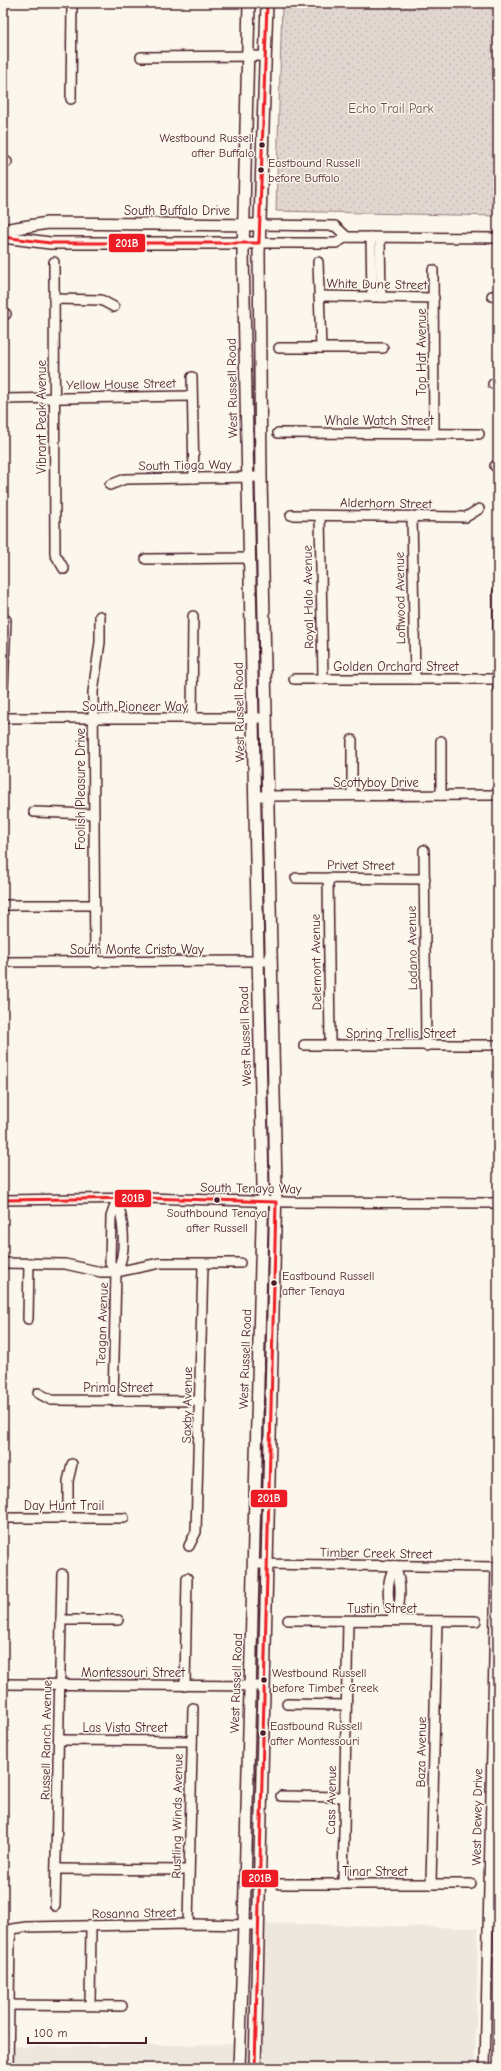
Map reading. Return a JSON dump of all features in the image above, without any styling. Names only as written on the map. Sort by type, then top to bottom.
[{"type":"main road","name":"West Russell Road","points":[[239,2068],[263,1201],[243,244],[249,3]]},
{"type":"main road","name":"West Russell Road","points":[[255,2068],[257,1925],[276,1202],[261,477],[259,243],[267,3]]},
{"type":"main road","name":"South Buffalo Drive","points":[[3,230],[48,223],[260,225]]},
{"type":"main road","points":[[3,237],[50,244],[259,243]]},
{"type":"street","points":[[71,99],[72,3]]},
{"type":"street","points":[[141,57],[265,56]]},
{"type":"street","name":"South Buffalo Drive","points":[[260,225],[335,226],[347,237]]},
{"type":"street","points":[[259,243],[336,244],[347,237],[498,238]]},
{"type":"street","points":[[376,238],[376,297]]},
{"type":"street","name":"Vibrant Peak Avenue","points":[[54,262],[55,554],[64,569]]},
{"type":"street","points":[[318,262],[322,348]]},
{"type":"street","name":"Top Hat Avenue","points":[[434,270],[434,434]]},
{"type":"street","name":"White Dune Street","points":[[319,296],[434,298]]},
{"type":"street","points":[[54,299],[101,300],[114,307]]},
{"type":"street","points":[[279,348],[382,348]]},
{"type":"street","points":[[192,377],[194,478]]},
{"type":"street","name":"Yellow House Street","points":[[3,399],[192,396]]},
{"type":"street","name":"Whale Watch Street","points":[[278,433],[479,434]]},
{"type":"street","name":"South Tioga Way","points":[[110,485],[125,479],[261,477]]},
{"type":"street","name":"Alderhorn Street","points":[[291,515],[466,517],[479,509]]},
{"type":"street","name":"Royal Halo Avenue","points":[[320,516],[323,679]]},
{"type":"street","name":"Loftwood Avenue","points":[[412,516],[415,679]]},
{"type":"street","points":[[146,559],[250,558]]},
{"type":"street","points":[[498,592],[498,688]]},
{"type":"street","name":"Foolish Pleasure Drive","points":[[95,962],[93,692],[100,642],[100,616]]},
{"type":"street","points":[[192,719],[193,616]]},
{"type":"street","points":[[3,689],[5,620]]},
{"type":"street","name":"Golden Orchard Street","points":[[294,679],[498,679]]},
{"type":"street","name":"South Pioneer Way","points":[[3,718],[267,718]]},
{"type":"street","points":[[352,740],[352,795]]},
{"type":"street","points":[[441,741],[441,795]]},
{"type":"street","name":"Scottyboy Drive","points":[[254,796],[498,795]]},
{"type":"street","points":[[34,812],[93,814]]},
{"type":"street","name":"Lodano Avenue","points":[[424,850],[426,1046]]},
{"type":"street","name":"Privet Street","points":[[296,878],[425,879]]},
{"type":"street","name":"Delemont Avenue","points":[[328,878],[330,1045]]},
{"type":"street","points":[[3,905],[94,905]]},
{"type":"street","name":"South Monte Cristo Way","points":[[3,962],[271,961]]},
{"type":"street","name":"Spring Trellis Street","points":[[304,1045],[498,1045]]},
{"type":"street","name":"South Tenaya Way","points":[[3,1200],[117,1199],[276,1202],[498,1203]]},
{"type":"street","name":"Teagan Avenue","points":[[113,1400],[116,1272],[122,1263],[122,1218],[117,1199]]},
{"type":"street","points":[[3,1263],[65,1264],[100,1272],[116,1272],[160,1263],[240,1263]]},
{"type":"street","points":[[28,1319],[29,1263]]},
{"type":"street","name":"Saxby Avenue","points":[[189,1546],[196,1532],[203,1264]]},
{"type":"street","name":"Prima Street","points":[[38,1393],[51,1400],[200,1401]]},
{"type":"street","points":[[68,1518],[68,1481],[72,1464]]},
{"type":"street","name":"Day Hunt Trail","points":[[3,1518],[124,1518]]},
{"type":"street","name":"Timber Creek Street","points":[[254,1564],[497,1567]]},
{"type":"street","points":[[395,1566],[389,1576],[389,1608],[395,1620]]},
{"type":"street","name":"West Dewey Drive","points":[[485,2068],[497,1567]]},
{"type":"street","name":"Russell Ranch Avenue","points":[[55,1906],[62,1574]]},
{"type":"street","points":[[186,1686],[187,1578]]},
{"type":"street","points":[[61,1620],[118,1620]]},
{"type":"street","name":"Tustin Street","points":[[288,1620],[476,1621]]},
{"type":"street","name":"Baza Avenue","points":[[431,1884],[437,1620]]},
{"type":"street","name":"Cass Avenue","points":[[343,1884],[348,1621]]},
{"type":"street","name":"Montessouri Street","points":[[3,1684],[264,1686]]},
{"type":"street","points":[[287,1704],[346,1706]]},
{"type":"street","name":"Rustling Winds Avenue","points":[[188,1924],[193,1708]]},
{"type":"street","name":"Las Vista Street","points":[[59,1740],[192,1741]]},
{"type":"street","points":[[281,1796],[345,1797]]},
{"type":"street","points":[[56,1869],[189,1870]]},
{"type":"street","name":"Tinar Street","points":[[280,1884],[471,1884]]},
{"type":"street","name":"Rosanna Street","points":[[6,2005],[12,1929],[26,1927],[92,1927],[188,1924],[257,1925]]},
{"type":"street","points":[[90,2006],[92,1927]]},
{"type":"street","points":[[8,2068],[6,2005],[122,2006]]},
{"type":"shaded area","points":[[498,1877],[498,2068],[494,2068],[495,2049]]},
{"type":"shaded area","points":[[250,1923],[478,1928],[475,2068],[3,2068],[3,2047],[248,2044]]},
{"type":"green space","name":"Echo Trail Park","points":[[282,3],[498,3],[498,216],[276,211]]},
{"type":"transit line","name":"201B","points":[[3,237],[50,243],[259,243],[267,3]]},
{"type":"transit line","name":"201B","points":[[3,1200],[144,1198],[276,1202],[255,2068]]},
{"type":"place","name":"Westbound Russell after Buffalo","points":[[262,145]]},
{"type":"place","name":"Eastbound Russell before Buffalo","points":[[261,170]]},
{"type":"place","name":"Southbound Tenaya after Russell","points":[[217,1200]]},
{"type":"place","name":"Eastbound Russell after Tenaya","points":[[274,1283]]},
{"type":"place","name":"Westbound Russell before Timber Creek","points":[[264,1680]]},
{"type":"place","name":"Eastbound Russell after Montessouri","points":[[263,1733]]}]
